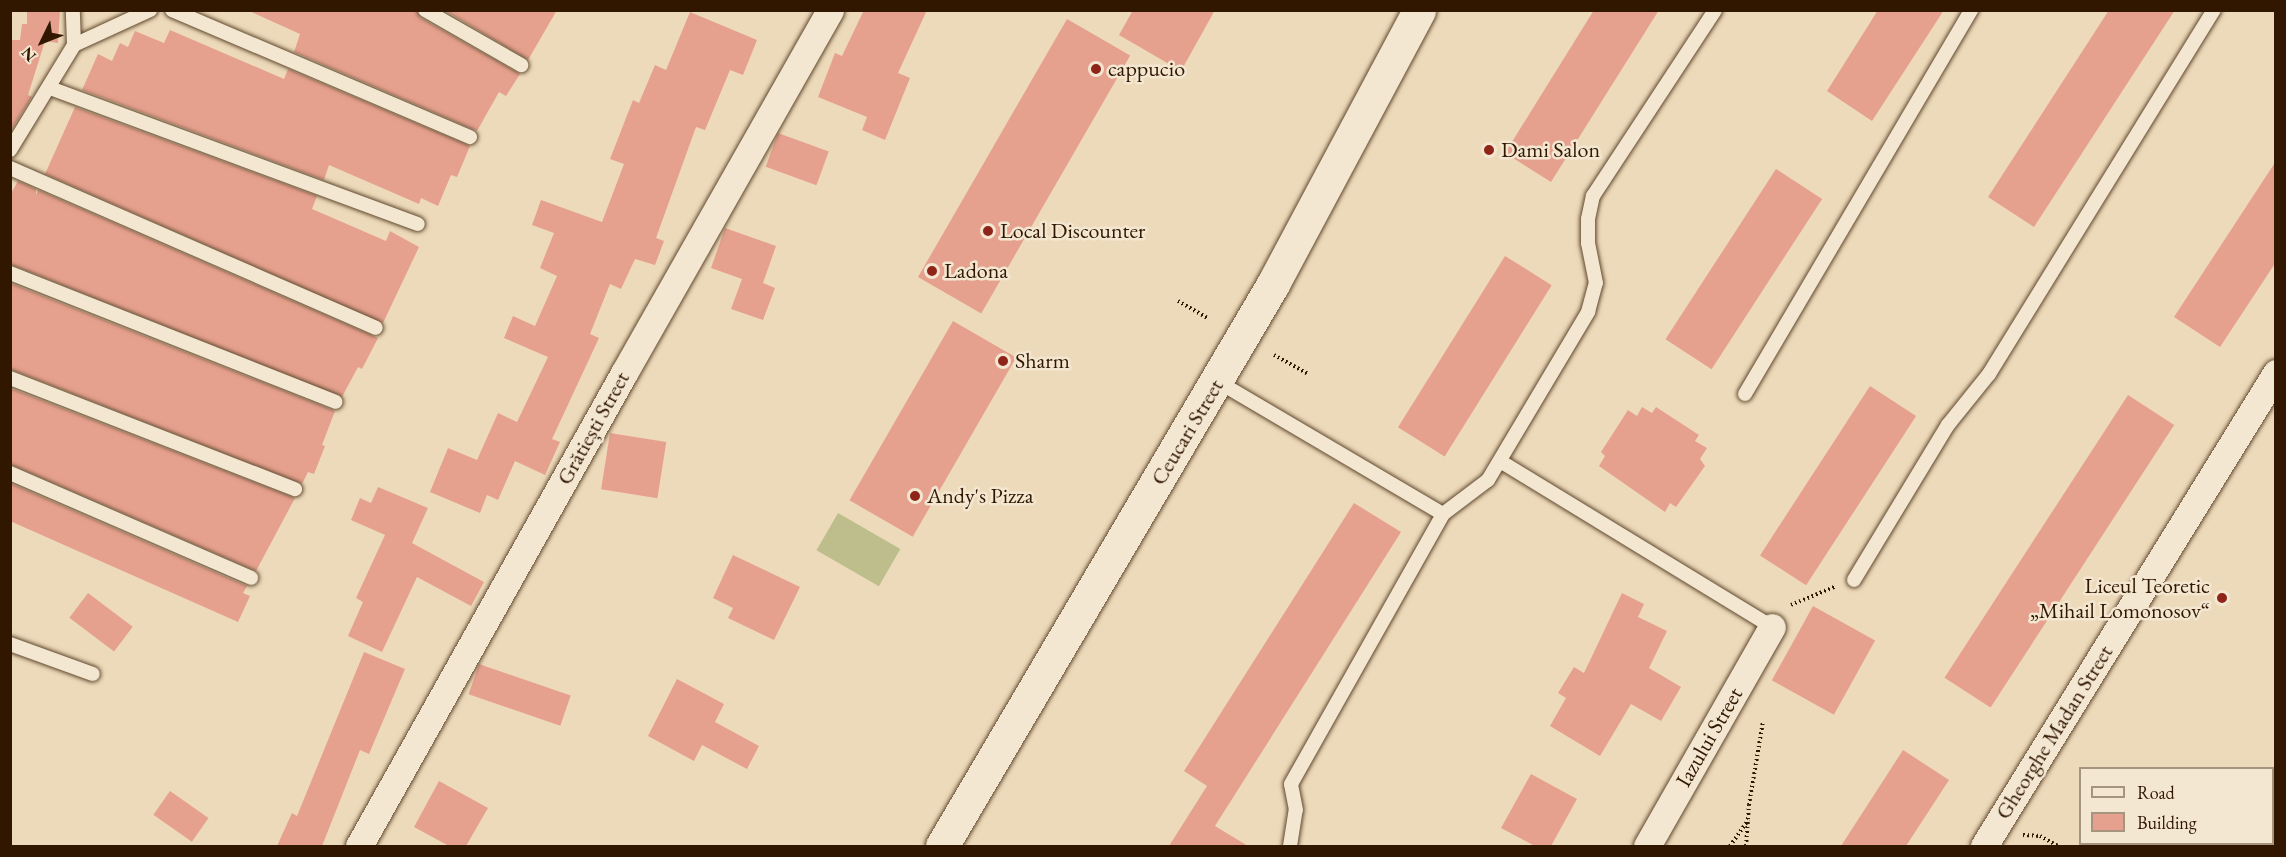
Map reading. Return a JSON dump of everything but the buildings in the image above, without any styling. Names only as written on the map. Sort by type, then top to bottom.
[{"type":"street","name":"Grătiești Street","points":[[359,846],[830,10]]},
{"type":"street","name":"Ceucari Street","points":[[942,846],[1273,284],[1419,10]]},
{"type":"street","name":"Gheorghe Madan Street","points":[[1984,846],[2276,373]]},
{"type":"street","name":"Iazului Street","points":[[1647,846],[1772,627]]},
{"type":"lane","points":[[10,150],[50,88],[74,45],[74,10]]},
{"type":"lane","points":[[74,45],[150,10]]},
{"type":"lane","points":[[172,10],[470,137]]},
{"type":"lane","points":[[425,10],[521,65]]},
{"type":"lane","points":[[1290,846],[1294,836],[1296,810],[1291,784],[1443,514],[1488,480],[1594,298],[1596,283],[1588,243],[1588,219],[1593,196],[1715,10]]},
{"type":"lane","points":[[1745,394],[1971,10]]},
{"type":"lane","points":[[1854,580],[1948,425],[1989,374],[2214,10]]},
{"type":"lane","points":[[50,88],[418,224]]},
{"type":"lane","points":[[10,168],[376,328]]},
{"type":"lane","points":[[10,273],[335,402]]},
{"type":"lane","points":[[10,378],[295,489]]},
{"type":"lane","points":[[1217,381],[1443,514]]},
{"type":"lane","points":[[1500,461],[1772,627]]},
{"type":"lane","points":[[10,473],[251,578]]},
{"type":"lane","points":[[10,644],[93,674]]},
{"type":"path","points":[[1178,301],[1208,318]]},
{"type":"path","points":[[1274,355],[1307,373]]},
{"type":"path","points":[[1772,627],[1792,603],[1854,580]]},
{"type":"path","points":[[1746,846],[1763,721]]},
{"type":"path","points":[[1730,846],[1748,819]]},
{"type":"green space","points":[[838,513],[900,549],[879,586],[816,550]]},
{"type":"place","name":"cappucio","points":[[1096,69]]},
{"type":"place","name":"Dami Salon","points":[[1489,150]]},
{"type":"place","name":"Local Discounter","points":[[988,231]]},
{"type":"place","name":"Ladona","points":[[932,271]]},
{"type":"place","name":"Sharm","points":[[1003,361]]},
{"type":"place","name":"Andy's Pizza","points":[[915,496]]},
{"type":"place","name":"Liceul Teoretic „Mihail Lomonosov“","points":[[2222,598]]}]
